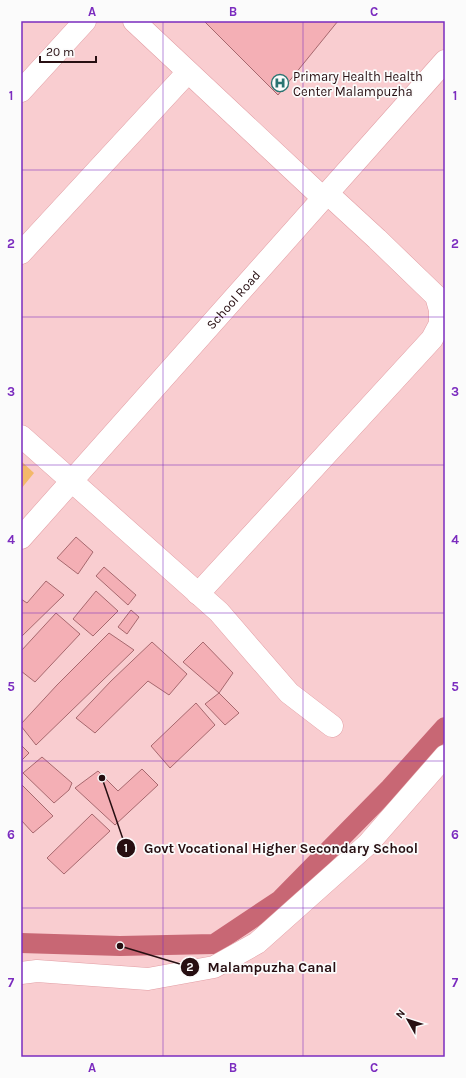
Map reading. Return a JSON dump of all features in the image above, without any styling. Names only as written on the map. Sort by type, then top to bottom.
[{"type":"street","points":[[21,91],[85,21]]},
{"type":"street","points":[[134,21],[325,196],[377,239],[436,296],[440,310],[440,324],[432,339],[198,594]]},
{"type":"street","name":"School Road","points":[[21,538],[441,66]]},
{"type":"street","points":[[21,253],[188,72]]},
{"type":"street","points":[[21,436],[219,612],[289,693],[332,726]]},
{"type":"street","points":[[21,973],[37,971],[148,979],[214,967],[258,943],[368,844],[445,756]]},
{"type":"shaded area","points":[[21,461],[34,473],[21,489]]},
{"type":"building","points":[[204,21],[338,21],[278,95]]},
{"type":"building","points":[[76,537],[93,552],[78,574],[57,558]]},
{"type":"building","points":[[104,567],[136,595],[128,605],[96,576]]},
{"type":"building","points":[[46,581],[64,595],[21,637],[21,599],[27,603]]},
{"type":"building","points":[[96,591],[118,611],[93,636],[73,619]]},
{"type":"building","points":[[131,610],[139,617],[127,634],[118,627]]},
{"type":"building","points":[[56,613],[80,634],[35,682],[21,671],[21,651]]},
{"type":"building","points":[[109,633],[134,650],[36,745],[21,724],[57,685]]},
{"type":"building","points":[[152,642],[187,674],[169,695],[148,681],[95,733],[76,718],[111,681]]},
{"type":"building","points":[[203,642],[233,673],[219,693],[183,662]]},
{"type":"building","points":[[219,693],[239,713],[225,725],[205,704]]},
{"type":"building","points":[[196,703],[215,725],[170,768],[151,746]]},
{"type":"building","points":[[21,745],[29,753],[21,761]]},
{"type":"building","points":[[42,757],[72,783],[69,790],[54,803],[23,773]]},
{"type":"building","points":[[142,769],[158,785],[115,825],[75,788],[98,771],[118,791]]},
{"type":"building","points":[[21,784],[53,816],[33,833],[21,820]]},
{"type":"building","points":[[92,814],[110,831],[64,874],[47,858]]},
{"type":"waterway","points":[[21,943],[120,946],[214,944],[280,900],[390,788],[445,727]]},
{"type":"place","name":"Primary Health Health Center Malampuzha","points":[[280,83]]},
{"type":"place","name":"Govt Vocational Higher Secondary School","points":[[102,778]]},
{"type":"place","name":"Malampuzha Canal","points":[[120,946]]}]
